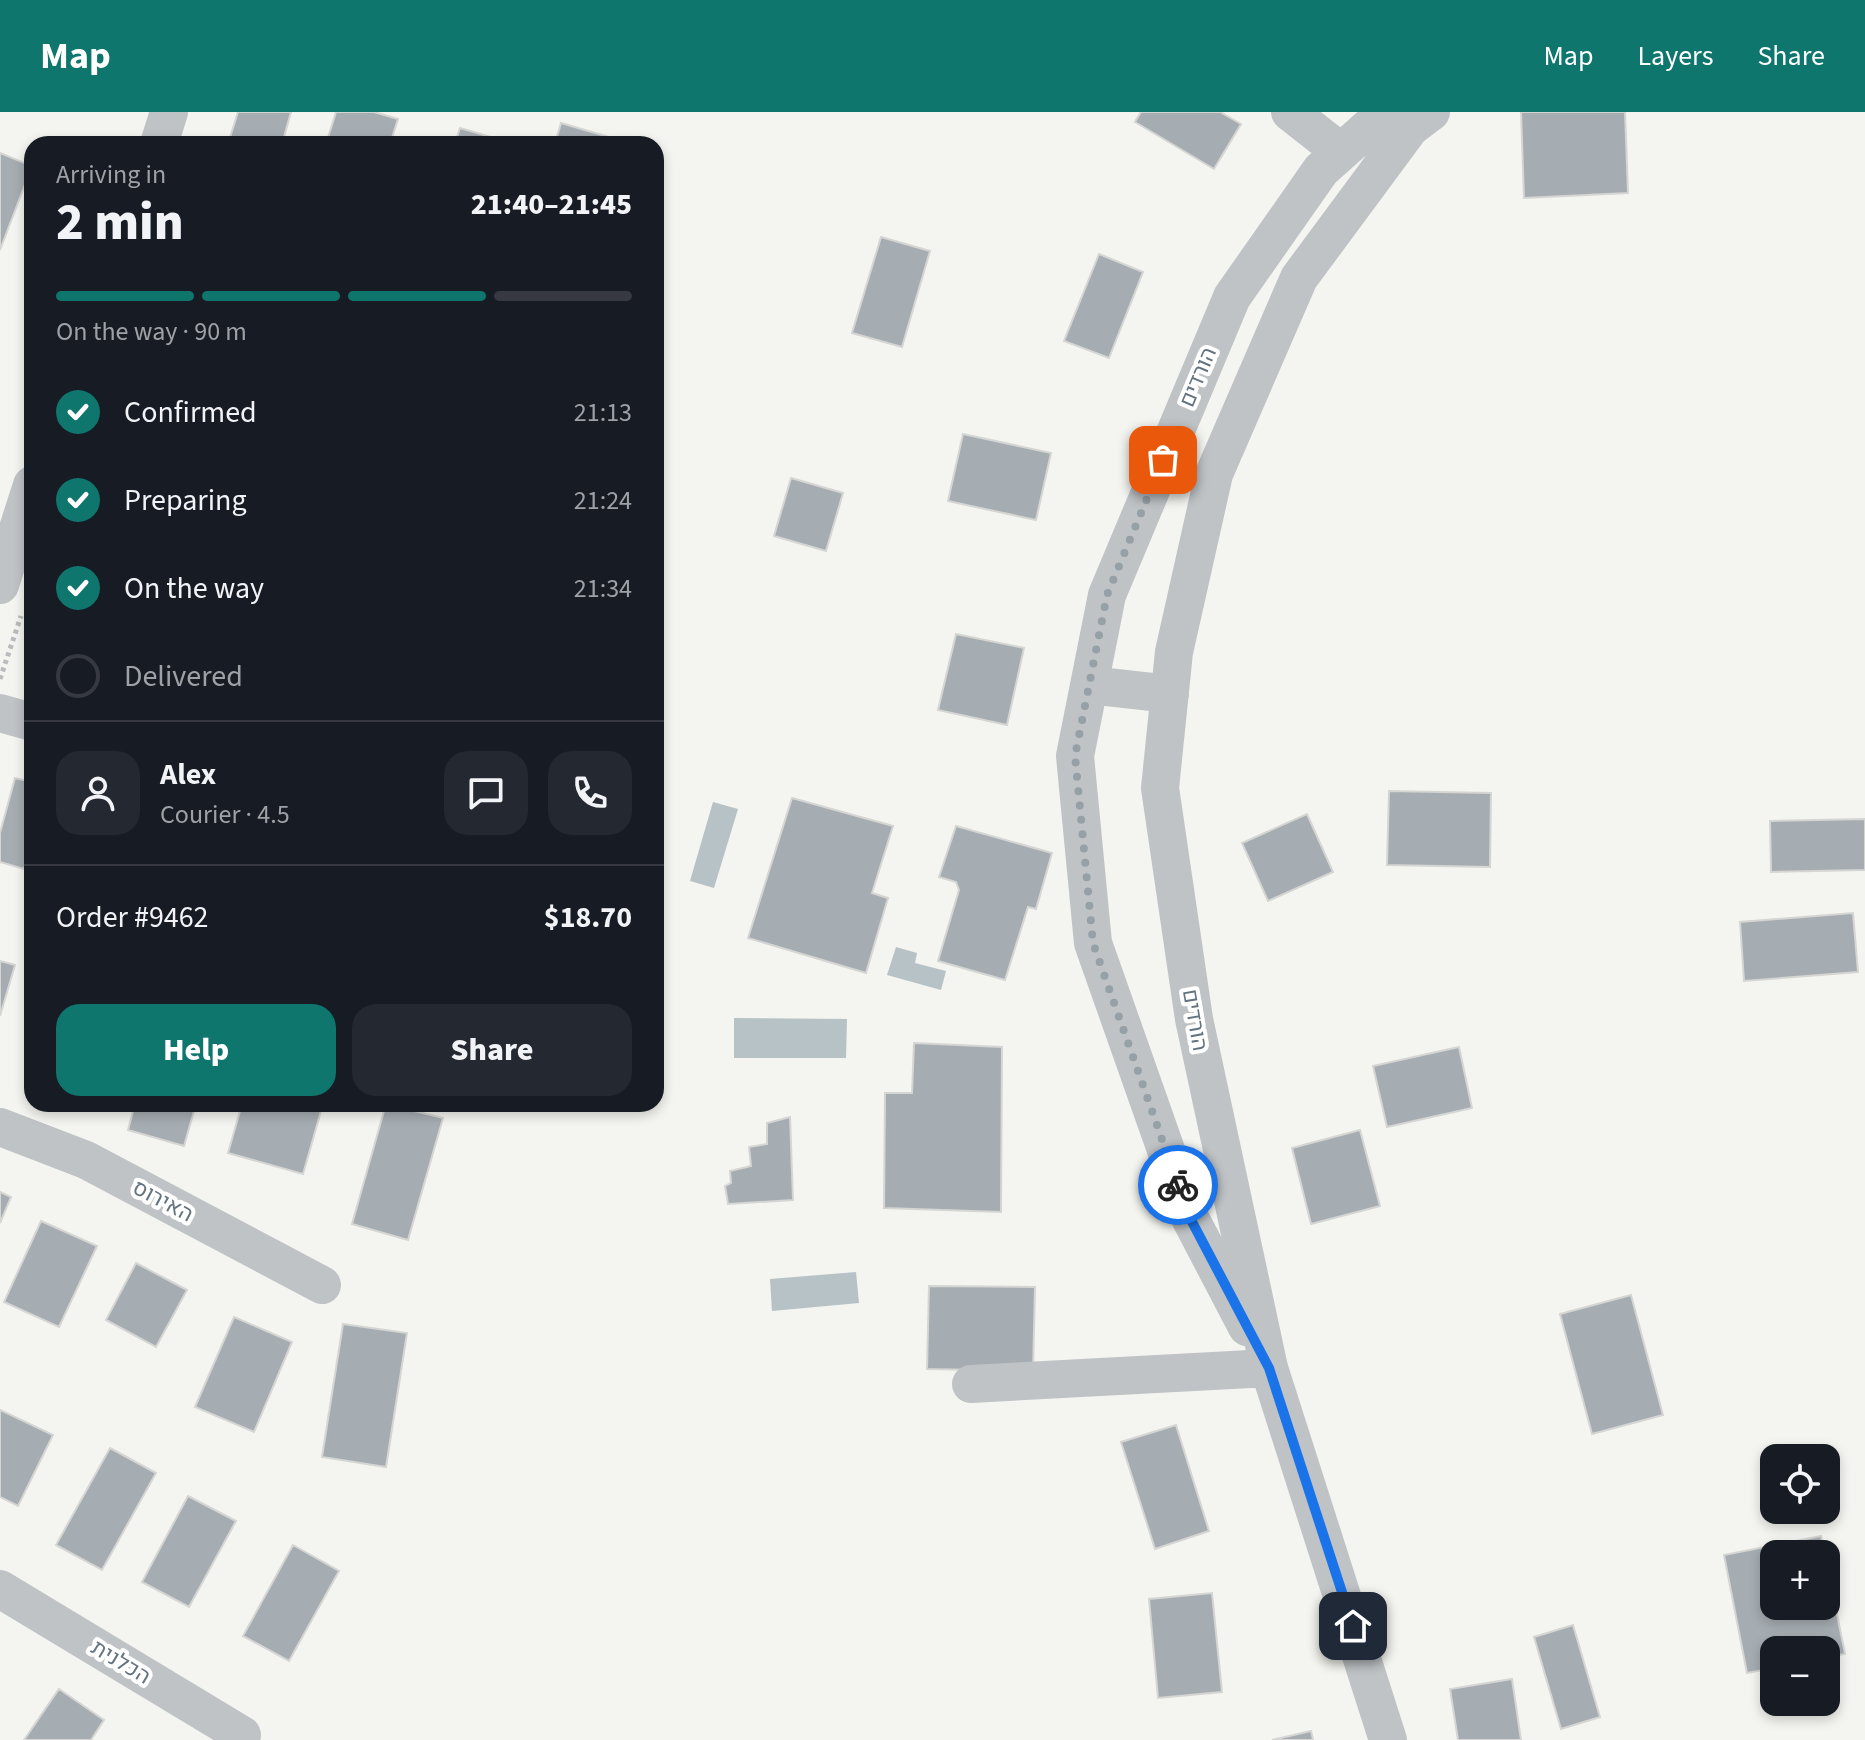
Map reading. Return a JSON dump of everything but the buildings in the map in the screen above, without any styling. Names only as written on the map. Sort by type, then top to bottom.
[{"type":"street","points":[[162,136],[169,112]]},
{"type":"street","points":[[1290,112],[1341,152]]},
{"type":"street","name":"הורדים","points":[[1269,1368],[1190,1218],[1093,943],[1075,756],[1107,595],[1232,297],[1321,170],[1386,112]]},
{"type":"street","name":"הורדים","points":[[1388,1740],[1269,1368],[1194,1019],[1160,788],[1174,652],[1214,474],[1299,278],[1410,128],[1431,112]]},
{"type":"street","points":[[11,598],[24,528]]},
{"type":"street","points":[[1089,685],[1170,694]]},
{"type":"street","points":[[0,713],[24,720]]},
{"type":"street","name":"האירוס","points":[[0,1127],[86,1160],[322,1285]]},
{"type":"street","points":[[971,1384],[1269,1368]]},
{"type":"street","name":"הכלנית","points":[[0,1589],[242,1735]]},
{"type":"path","points":[[0,680],[11,598]]},
{"type":"shaded area","points":[[713,802],[738,809],[714,888],[690,881]]},
{"type":"shaded area","points":[[896,947],[917,953],[915,963],[946,971],[941,990],[887,975]]},
{"type":"shaded area","points":[[734,1018],[847,1019],[846,1058],[734,1058]]},
{"type":"shaded area","points":[[856,1272],[859,1303],[772,1311],[770,1279]]},
{"type":"way so far","points":[[1163,460],[1107,595],[1075,756],[1093,943],[1178,1185]]},
{"type":"route","points":[[1178,1185],[1190,1218],[1269,1368],[1353,1626]]}]
